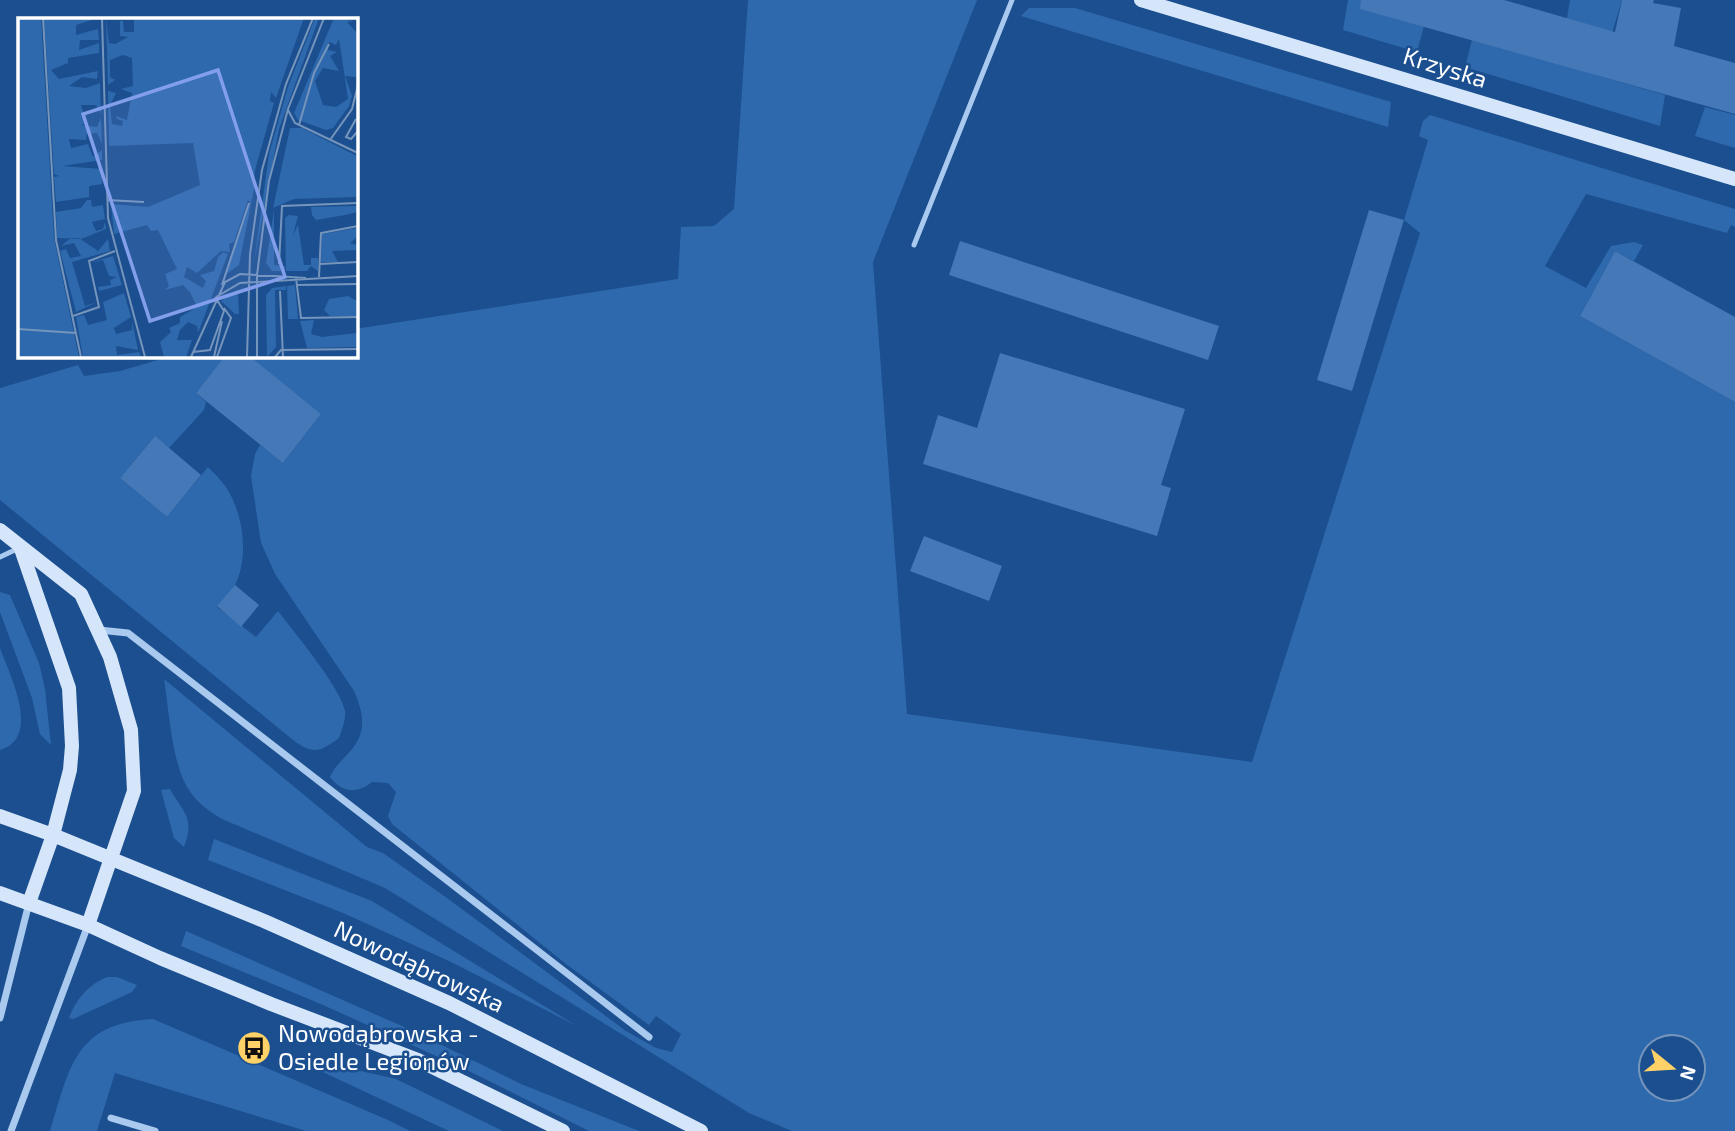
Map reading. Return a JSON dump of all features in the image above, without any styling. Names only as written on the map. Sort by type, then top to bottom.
[{"type":"street","name":"Krzyska","points":[[1141,0],[1735,180]]},
{"type":"street","points":[[0,530],[81,594],[110,657],[131,730],[134,791],[88,925],[11,1131]]},
{"type":"street","points":[[0,1018],[29,903],[53,835],[71,760],[69,688],[21,548]]},
{"type":"street","points":[[97,630],[128,633],[649,1037]]},
{"type":"street","name":"Nowodąbrowska","points":[[0,816],[264,921],[449,1003],[701,1131]]},
{"type":"street","points":[[0,893],[88,925],[259,999],[418,1059],[563,1131]]},
{"type":"street","points":[[111,1118],[155,1131]]},
{"type":"lane","points":[[914,244],[1012,0]]},
{"type":"lane","points":[[0,557],[21,548]]},
{"type":"shaded area","points":[[748,0],[977,0],[873,262],[907,714],[1252,762],[1420,233],[1404,220],[1428,140],[1419,136],[1423,121],[1430,115],[1735,209],[1735,227],[1731,225],[1727,233],[1586,194],[1545,266],[1586,288],[1611,246],[1634,242],[1643,245],[1634,261],[1615,251],[1580,316],[1735,402],[1735,1131],[792,1131],[749,1113],[385,888],[222,819],[208,810],[189,790],[183,779],[172,737],[164,679],[367,847],[383,853],[447,898],[626,1031],[656,1048],[672,1052],[681,1034],[656,1016],[649,1025],[566,964],[392,824],[388,816],[396,792],[388,783],[372,782],[361,789],[350,790],[330,777],[359,738],[361,712],[354,691],[275,574],[261,543],[251,476],[255,454],[260,445],[284,462],[321,414],[272,376],[236,373],[221,362],[196,393],[206,402],[204,410],[169,448],[154,437],[120,478],[167,517],[208,467],[225,485],[242,529],[243,553],[235,585],[217,607],[256,637],[278,611],[326,675],[342,701],[345,711],[344,724],[339,738],[321,749],[311,750],[293,740],[0,500],[0,388],[78,365],[84,376],[120,371],[168,357],[357,357],[357,329],[678,279],[681,227],[714,226],[734,209]]},
{"type":"shaded area","points":[[1348,0],[1381,0],[1424,26],[1417,52],[1343,30]]},
{"type":"shaded area","points":[[1570,0],[1622,0],[1599,76],[1665,95],[1660,126],[1465,67],[1472,40],[1567,18]]},
{"type":"shaded area","points":[[1029,8],[1075,8],[1391,102],[1388,127],[1021,16]]},
{"type":"shaded area","points":[[1705,107],[1735,115],[1735,148],[1695,136]]},
{"type":"shaded area","points":[[0,592],[10,595],[39,663],[45,689],[51,745],[40,734],[32,698],[0,612]]},
{"type":"shaded area","points":[[0,648],[20,705],[21,719],[19,733],[12,743],[0,750]]},
{"type":"shaded area","points":[[170,789],[188,822],[184,847],[174,838],[161,790]]},
{"type":"shaded area","points":[[214,839],[372,901],[577,1026],[451,962],[343,913],[208,860]]},
{"type":"shaded area","points":[[186,931],[411,1030],[521,1084],[639,1131],[589,1131],[465,1069],[323,1005],[181,946]]},
{"type":"shaded area","points":[[107,977],[117,977],[137,985],[132,992],[73,1019],[69,1018],[84,993]]},
{"type":"shaded area","points":[[153,1019],[410,1131],[306,1131],[115,1073],[97,1131],[50,1131],[63,1087],[79,1053],[106,1029],[127,1022]]},
{"type":"shaded area","points":[[317,1061],[396,1079],[503,1131],[449,1131],[314,1068]]},
{"type":"building","points":[[1361,0],[1504,0],[1615,32],[1622,0],[1654,0],[1653,3],[1681,8],[1674,46],[1735,63],[1735,114],[1360,9]]},
{"type":"building","points":[[1369,210],[1404,220],[1352,391],[1317,380]]},
{"type":"building","points":[[960,241],[1219,326],[1208,360],[949,275]]},
{"type":"building","points":[[1615,251],[1735,317],[1735,402],[1580,316]]},
{"type":"building","points":[[1000,353],[1185,409],[1161,485],[1171,488],[1157,536],[923,464],[938,415],[977,428]]},
{"type":"building","points":[[224,357],[250,357],[321,414],[283,463],[196,393]]},
{"type":"building","points":[[155,436],[201,475],[167,517],[120,478]]},
{"type":"building","points":[[924,536],[1002,566],[989,601],[910,571]]},
{"type":"building","points":[[235,585],[259,605],[241,627],[217,606]]},
{"type":"place","name":"Nowodąbrowska - Osiedle Legionów","points":[[254,1048]]}]
